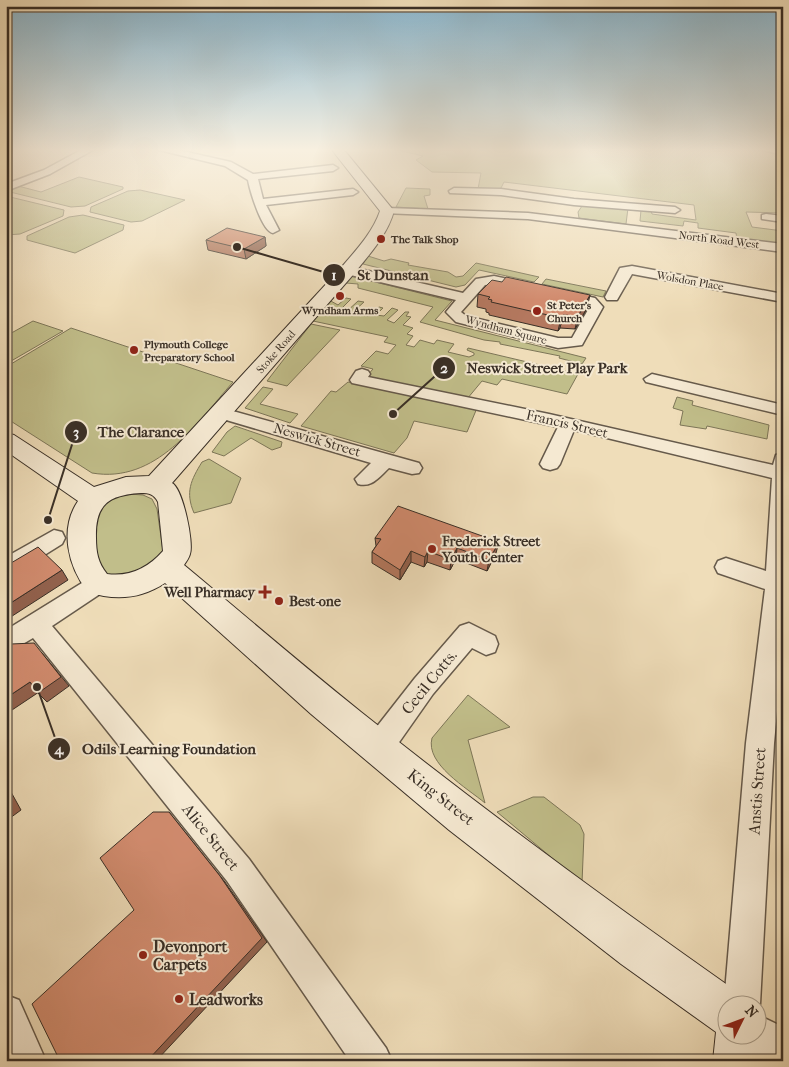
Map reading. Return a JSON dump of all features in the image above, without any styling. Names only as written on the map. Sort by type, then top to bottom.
[{"type":"street","points":[[259,200],[273,230]]},
{"type":"street","points":[[260,203],[287,200]]},
{"type":"street","points":[[378,200],[387,211]]},
{"type":"street","points":[[558,200],[574,202],[638,203],[675,210]]},
{"type":"street","points":[[568,220],[574,202]]},
{"type":"street","name":"North Road West","points":[[387,211],[505,214],[568,220],[783,248]]},
{"type":"street","name":"Stoke Road","points":[[155,485],[222,413],[347,270],[382,224],[387,211]]},
{"type":"street","points":[[766,217],[783,219]]},
{"type":"street","name":"Wyndham Square","points":[[347,270],[465,298]]},
{"type":"street","name":"Wolsdon Place","points":[[612,297],[625,271],[632,270],[783,298]]},
{"type":"street","name":"Wyndham Square","points":[[494,280],[590,301],[596,307],[577,342],[558,343],[461,319],[453,312],[465,298],[481,282],[494,280]]},
{"type":"street","name":"Francis Street","points":[[362,374],[358,380],[782,467]]},
{"type":"street","points":[[652,379],[783,410]]},
{"type":"street","name":"Neswick Street","points":[[222,413],[412,468]]},
{"type":"street","points":[[550,464],[568,424]]},
{"type":"street","points":[[6,440],[94,500]]},
{"type":"street","points":[[365,479],[386,460]]},
{"type":"street","name":"Anstis Street","points":[[743,994],[760,743],[773,721],[780,585],[782,467]]},
{"type":"street","points":[[127,485],[155,485],[166,491],[171,502],[177,553],[167,567],[156,576],[123,588],[98,584],[88,572],[82,551],[85,510],[94,500],[109,491],[127,485]]},
{"type":"street","points":[[6,568],[54,538]]},
{"type":"street","name":"King Street","points":[[167,567],[271,659],[378,748],[606,927],[716,1005]]},
{"type":"street","points":[[726,567],[780,585]]},
{"type":"street","points":[[6,643],[98,584]]},
{"type":"street","name":"Alice Street","points":[[36,624],[238,870],[373,1061]]},
{"type":"street","name":"Cecil Cotts.","points":[[378,748],[424,686],[468,633],[486,644]]},
{"type":"street","points":[[6,1013],[27,1061]]},
{"type":"street","points":[[766,1038],[783,1048]]},
{"type":"street","points":[[738,1061],[739,1044]]},
{"type":"shaded area","points":[[6,200],[22,200],[64,210],[63,216],[20,234],[6,235]]},
{"type":"shaded area","points":[[42,200],[99,200],[85,206],[71,207]]},
{"type":"shaded area","points":[[108,200],[185,200],[142,221],[131,222],[90,212],[91,207]]},
{"type":"shaded area","points":[[400,200],[425,200],[428,209],[396,207]]},
{"type":"shaded area","points":[[651,200],[783,200],[783,213],[746,212],[752,227],[783,231],[783,245],[737,239],[736,233],[698,228],[698,223],[684,221],[683,226],[640,221],[641,210],[651,211],[652,214],[696,220],[694,205]]},
{"type":"shaded area","points":[[582,206],[628,208],[626,224],[579,218],[578,212]]},
{"type":"shaded area","points":[[83,215],[124,225],[123,230],[75,253],[27,240],[27,236],[69,217]]},
{"type":"shaded area","points":[[368,256],[384,261],[391,259],[409,263],[408,265],[448,272],[456,277],[463,276],[476,263],[539,277],[534,282],[479,270],[465,285],[456,287],[363,264]]},
{"type":"shaded area","points":[[351,276],[452,301],[435,320],[586,358],[582,364],[559,358],[560,356],[500,344],[500,342],[484,340],[420,322],[433,307],[358,288],[358,284],[346,283]]},
{"type":"shaded area","points":[[546,279],[606,291],[603,297],[542,284]]},
{"type":"shaded area","points":[[346,298],[351,299],[339,311],[345,313],[358,301],[364,302],[353,312],[368,316],[379,307],[383,308],[376,315],[384,316],[392,308],[398,310],[387,320],[394,323],[405,312],[409,312],[406,316],[411,317],[403,325],[413,328],[407,334],[413,336],[406,345],[414,347],[420,340],[434,344],[437,340],[454,344],[448,352],[469,357],[474,355],[474,353],[467,350],[468,348],[578,374],[567,394],[502,379],[497,385],[482,381],[467,399],[365,378],[373,369],[361,366],[376,351],[388,354],[396,345],[384,342],[388,337],[313,321],[329,300],[338,305]]},
{"type":"shaded area","points":[[33,321],[63,331],[6,364],[6,336]]},
{"type":"shaded area","points":[[311,324],[340,330],[287,386],[267,381]]},
{"type":"shaded area","points":[[71,328],[233,382],[189,432],[155,460],[136,469],[115,474],[92,473],[6,418],[6,367]]},
{"type":"shaded area","points":[[348,382],[477,408],[467,432],[414,421],[407,438],[394,453],[301,426],[331,391],[336,392]]},
{"type":"shaded area","points":[[263,387],[273,389],[260,404],[298,414],[290,423],[245,408]]},
{"type":"shaded area","points":[[677,397],[693,401],[692,405],[769,425],[767,439],[707,426],[706,429],[680,425],[683,411],[673,408]]},
{"type":"shaded area","points":[[235,426],[282,442],[281,447],[272,450],[251,438],[224,456],[212,452],[227,432]]},
{"type":"shaded area","points":[[209,459],[241,478],[231,503],[194,513],[191,506],[190,486],[202,462]]},
{"type":"shaded area","points":[[129,494],[143,495],[152,499],[157,509],[163,551],[139,576],[103,576],[97,568],[94,513],[110,501]]},
{"type":"shaded area","points":[[468,695],[510,727],[468,740],[485,803],[449,775],[435,757],[432,748],[432,738]]},
{"type":"shaded area","points":[[533,797],[544,797],[580,825],[584,834],[582,883],[497,812]]},
{"type":"building","points":[[227,228],[265,237],[244,249],[206,240]]},
{"type":"building","points":[[506,277],[590,295],[578,316],[563,315],[561,318],[491,302],[492,300],[488,299],[490,297],[478,294],[492,280],[502,282]]},
{"type":"building","name":"Frederick Street Youth Center","points":[[398,506],[499,542],[489,560],[457,548],[451,560],[428,551],[425,557],[411,551],[400,570],[372,552],[381,539],[375,538]]},
{"type":"building","points":[[38,547],[62,570],[6,606],[6,566]]},
{"type":"building","points":[[34,643],[61,677],[38,693],[30,682],[6,698],[6,647],[11,644]]},
{"type":"building","points":[[6,796],[10,803],[6,805]]},
{"type":"building","points":[[153,812],[169,812],[220,876],[262,938],[147,1061],[60,1061],[32,1004],[134,910],[100,858]]},
{"type":"place","name":"The Talk Shop","points":[[381,239]]},
{"type":"place","name":"St Dunstan","points":[[237,247]]},
{"type":"place","name":"Wyndham Arms","points":[[340,296]]},
{"type":"place","name":"St Peter's Church","points":[[537,311]]},
{"type":"place","name":"Plymouth College Preparatory School","points":[[134,350]]},
{"type":"place","name":"Neswick Street Play Park","points":[[393,414]]},
{"type":"place","name":"The Clarance","points":[[48,520]]},
{"type":"place","name":"Frederick Street Youth Center","points":[[432,549]]},
{"type":"place","name":"Well Pharmacy","points":[[265,592]]},
{"type":"place","name":"Best-one","points":[[279,601]]},
{"type":"place","name":"Odils Learning Foundation","points":[[37,687]]},
{"type":"place","name":"Devonport Carpets","points":[[143,955]]},
{"type":"place","name":"Leadworks","points":[[179,999]]}]
